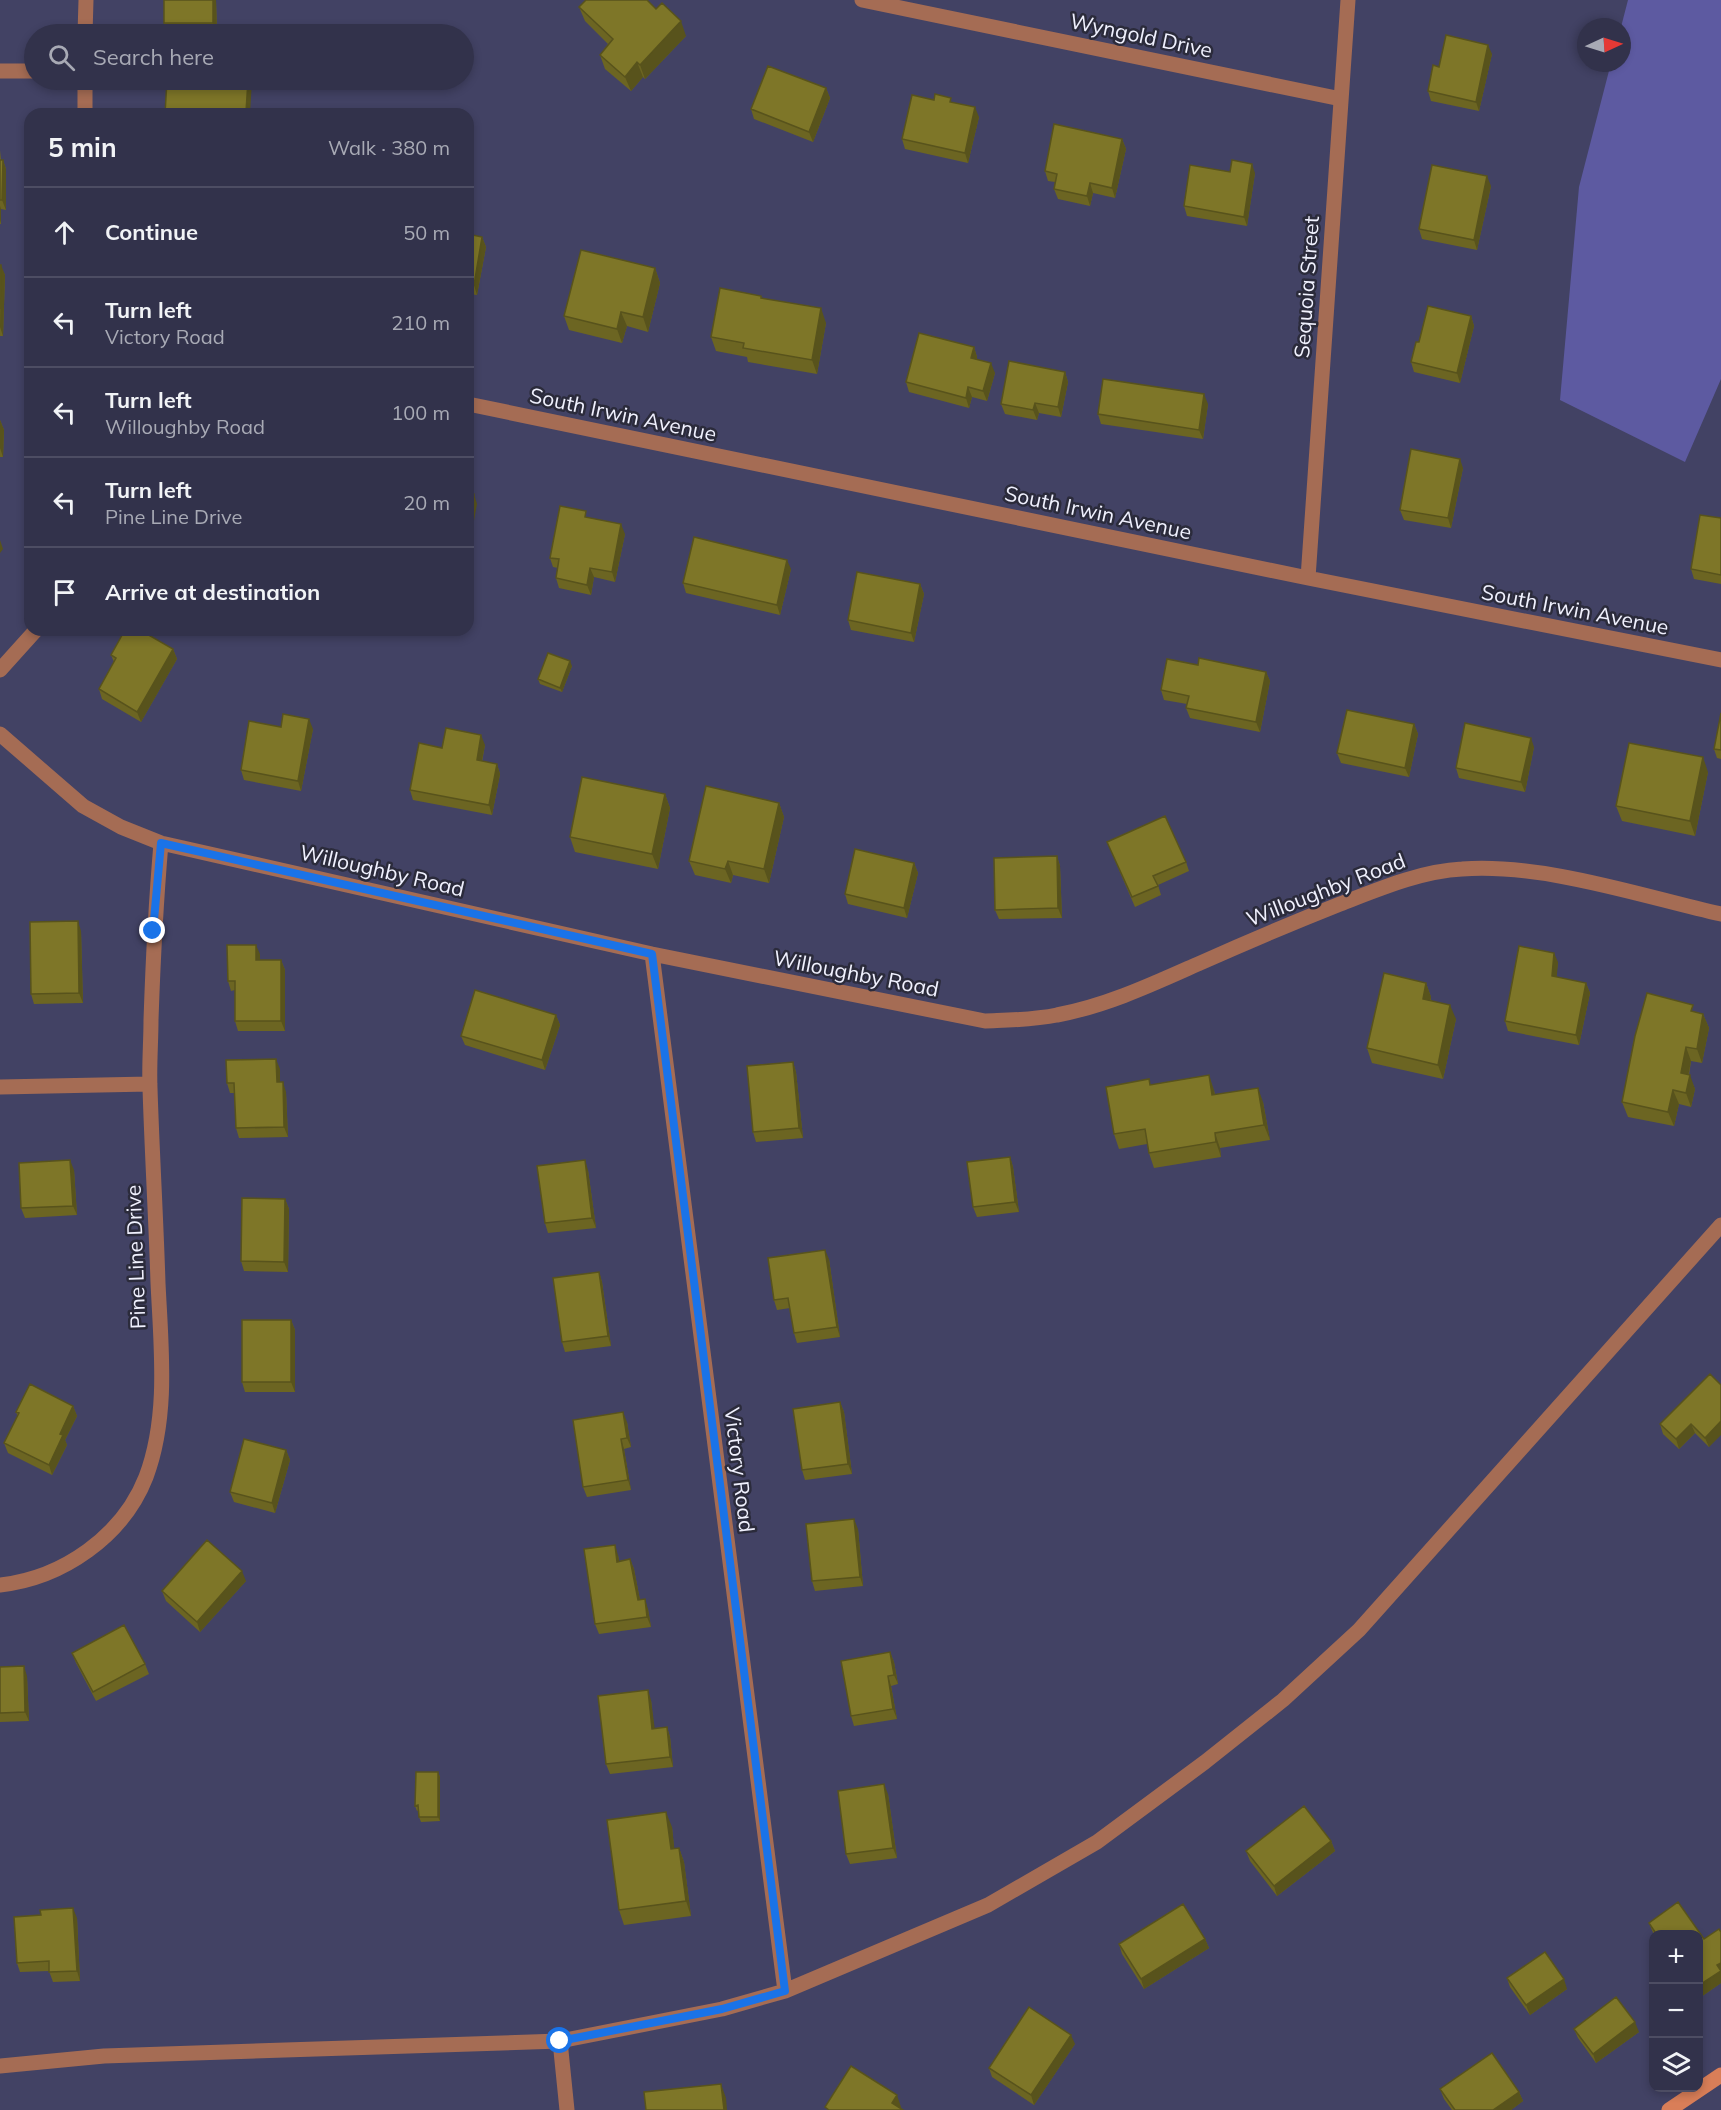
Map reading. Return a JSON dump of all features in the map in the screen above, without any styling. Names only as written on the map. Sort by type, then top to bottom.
[{"type":"street","points":[[86,0],[86,24]]},
{"type":"street","name":"Wyngold Drive","points":[[862,0],[1341,99]]},
{"type":"street","name":"Sequoia Street","points":[[1308,578],[1348,0]]},
{"type":"street","points":[[0,71],[24,71]]},
{"type":"street","points":[[85,90],[85,108]]},
{"type":"street","name":"South Irwin Avenue","points":[[474,405],[1308,578],[1721,660]]},
{"type":"street","points":[[0,670],[31,636]]},
{"type":"street","name":"Willoughby Road","points":[[0,734],[83,806],[121,827],[161,843],[652,954],[985,1021],[1020,1020],[1059,1015],[1102,1002],[1152,984],[1287,925],[1366,894],[1420,876],[1461,869],[1504,869],[1561,877],[1721,914]]},
{"type":"street","name":"Pine Line Drive","points":[[0,1585],[14,1583],[64,1565],[96,1545],[119,1524],[134,1503],[156,1447],[162,1360],[150,1084],[153,931],[161,843]]},
{"type":"street","name":"Victory Road","points":[[652,954],[785,1991]]},
{"type":"street","points":[[0,1087],[150,1084]]},
{"type":"street","points":[[0,2066],[115,2055],[560,2041],[722,2009],[785,1991],[988,1905],[1087,1848],[1204,1762],[1283,1700],[1359,1630],[1721,1225]]},
{"type":"street","points":[[560,2041],[567,2110]]},
{"type":"street","points":[[1669,2110],[1721,2075]]},
{"type":"shaded area","points":[[1628,0],[1721,0],[1721,379],[1685,462],[1560,400],[1579,187],[1609,72],[1631,72],[1631,18],[1623,18]]},
{"type":"building","points":[[164,0],[213,0],[213,23],[164,23]]},
{"type":"building","points":[[586,0],[647,0],[656,9],[662,3],[681,21],[640,65],[637,62],[625,77],[600,55],[613,39],[579,7]]},
{"type":"building","points":[[1446,35],[1488,45],[1476,102],[1428,91],[1433,65],[1439,67]]},
{"type":"building","points":[[768,66],[826,88],[809,132],[751,109]]},
{"type":"building","points":[[166,90],[247,90],[246,108],[165,108]]},
{"type":"building","points":[[935,94],[951,98],[950,102],[975,107],[965,153],[902,139],[912,95],[934,100]]},
{"type":"building","points":[[1054,124],[1122,139],[1112,188],[1090,183],[1087,196],[1054,189],[1057,174],[1045,171]]},
{"type":"building","points":[[0,160],[3,160],[2,200],[0,200]]},
{"type":"building","points":[[1232,160],[1252,164],[1244,217],[1184,206],[1190,165],[1230,172]]},
{"type":"building","points":[[1432,165],[1487,176],[1474,240],[1419,229]]},
{"type":"building","points":[[474,235],[482,237],[474,285]]},
{"type":"building","points":[[581,250],[655,268],[643,317],[621,312],[617,329],[564,316]]},
{"type":"building","points":[[720,288],[761,296],[761,298],[821,308],[812,360],[743,348],[744,343],[711,337]]},
{"type":"building","points":[[1428,306],[1471,316],[1457,373],[1411,362],[1416,342],[1419,342]]},
{"type":"building","points":[[919,333],[974,347],[971,358],[991,363],[983,391],[968,387],[966,398],[906,382]]},
{"type":"building","points":[[1009,361],[1065,372],[1058,407],[1035,403],[1033,410],[1001,404]]},
{"type":"building","points":[[1103,379],[1204,394],[1199,430],[1098,414]]},
{"type":"building","points":[[1411,449],[1460,459],[1448,518],[1400,510]]},
{"type":"building","points":[[560,506],[586,511],[585,517],[621,524],[612,572],[590,568],[587,585],[556,578],[559,559],[550,558]]},
{"type":"building","points":[[1700,515],[1721,518],[1721,575],[1691,569]]},
{"type":"building","points":[[694,537],[787,560],[777,605],[683,583]]},
{"type":"building","points":[[857,572],[920,584],[911,633],[848,620]]},
{"type":"building","points":[[122,636],[150,636],[173,649],[137,712],[99,689],[116,658],[111,655]]},
{"type":"building","points":[[548,653],[570,661],[560,688],[538,679]]},
{"type":"building","points":[[1199,658],[1266,672],[1256,722],[1186,708],[1189,696],[1161,690],[1167,659],[1198,665]]},
{"type":"building","points":[[1347,710],[1414,724],[1405,768],[1337,753]]},
{"type":"building","points":[[1721,713],[1721,750],[1714,749]]},
{"type":"building","points":[[283,714],[309,719],[298,781],[241,770],[249,721],[281,727]]},
{"type":"building","points":[[1465,723],[1531,738],[1521,782],[1456,768]]},
{"type":"building","points":[[446,728],[481,735],[477,760],[497,764],[489,805],[410,790],[419,743],[442,748]]},
{"type":"building","points":[[1629,743],[1703,757],[1690,821],[1616,806]]},
{"type":"building","points":[[582,777],[665,794],[652,854],[570,837]]},
{"type":"building","points":[[706,786],[779,803],[764,869],[728,861],[725,869],[689,861]]},
{"type":"building","points":[[1165,816],[1186,862],[1153,876],[1158,886],[1132,897],[1107,842]]},
{"type":"building","points":[[855,849],[914,863],[904,908],[845,894]]},
{"type":"building","points":[[1057,856],[1058,908],[995,910],[994,858]]},
{"type":"building","points":[[78,921],[79,993],[31,994],[30,922]]},
{"type":"building","points":[[227,945],[256,945],[256,960],[281,960],[281,1021],[235,1021],[235,981],[228,981]]},
{"type":"building","points":[[1519,946],[1554,953],[1552,976],[1586,983],[1576,1035],[1505,1021]]},
{"type":"building","points":[[1384,973],[1426,983],[1423,999],[1450,1005],[1438,1065],[1367,1048]]},
{"type":"building","points":[[475,990],[556,1015],[542,1060],[461,1036]]},
{"type":"building","points":[[1647,993],[1693,1005],[1691,1011],[1703,1014],[1697,1049],[1686,1047],[1681,1073],[1690,1075],[1686,1093],[1673,1090],[1668,1112],[1622,1102],[1635,1036]]},
{"type":"building","points":[[276,1059],[277,1082],[283,1082],[284,1127],[236,1128],[234,1083],[227,1083],[226,1060]]},
{"type":"building","points":[[793,1062],[799,1128],[753,1132],[747,1066]]},
{"type":"building","points":[[1209,1075],[1212,1095],[1258,1088],[1264,1125],[1215,1133],[1216,1142],[1149,1153],[1145,1129],[1114,1134],[1106,1087],[1149,1079],[1150,1085]]},
{"type":"building","points":[[1010,1157],[1015,1202],[973,1207],[967,1162]]},
{"type":"building","points":[[70,1160],[73,1206],[21,1208],[19,1163]]},
{"type":"building","points":[[585,1160],[592,1218],[545,1223],[537,1166]]},
{"type":"building","points":[[242,1198],[285,1199],[284,1262],[241,1261]]},
{"type":"building","points":[[825,1250],[837,1327],[794,1333],[788,1298],[774,1300],[768,1258]]},
{"type":"building","points":[[599,1272],[608,1336],[562,1342],[553,1278]]},
{"type":"building","points":[[242,1320],[291,1320],[291,1382],[242,1382]]},
{"type":"building","points":[[1710,1374],[1721,1385],[1721,1421],[1705,1438],[1691,1424],[1676,1439],[1660,1424]]},
{"type":"building","points":[[30,1384],[73,1406],[49,1465],[4,1443]]},
{"type":"building","points":[[840,1402],[848,1464],[802,1470],[793,1409]]},
{"type":"building","points":[[623,1412],[627,1438],[621,1439],[628,1480],[583,1487],[573,1420]]},
{"type":"building","points":[[244,1439],[286,1450],[272,1503],[230,1492]]},
{"type":"building","points":[[854,1519],[860,1577],[812,1581],[806,1524]]},
{"type":"building","points":[[207,1540],[242,1571],[197,1622],[162,1591]]},
{"type":"building","points":[[615,1545],[617,1562],[630,1559],[638,1600],[645,1599],[647,1617],[595,1624],[584,1549]]},
{"type":"building","points":[[124,1625],[145,1664],[93,1692],[72,1653]]},
{"type":"building","points":[[890,1652],[894,1675],[888,1676],[893,1709],[851,1716],[841,1661]]},
{"type":"building","points":[[24,1666],[25,1712],[0,1713],[0,1667]]},
{"type":"building","points":[[648,1690],[652,1729],[667,1727],[670,1757],[606,1764],[598,1696]]},
{"type":"building","points":[[416,1772],[438,1772],[438,1817],[419,1817],[418,1805],[415,1806]]},
{"type":"building","points":[[884,1784],[893,1848],[846,1854],[838,1791]]},
{"type":"building","points":[[1304,1806],[1331,1841],[1274,1886],[1246,1851]]},
{"type":"building","points":[[666,1812],[671,1849],[679,1848],[686,1901],[619,1910],[607,1820]]},
{"type":"building","points":[[1678,1902],[1698,1930],[1654,1930],[1649,1923]]},
{"type":"building","points":[[1183,1904],[1205,1939],[1141,1979],[1119,1944]]},
{"type":"building","points":[[73,1908],[77,1971],[49,1972],[49,1961],[17,1963],[14,1917],[41,1915],[40,1910]]},
{"type":"building","points":[[1719,1929],[1721,1932],[1721,1963],[1717,1965],[1721,1971],[1703,1983],[1703,1938]]},
{"type":"building","points":[[1545,1952],[1564,1979],[1526,2005],[1507,1978]]},
{"type":"building","points":[[1616,1997],[1635,2022],[1593,2054],[1574,2029]]},
{"type":"building","points":[[1029,2007],[1071,2035],[1031,2095],[989,2068]]},
{"type":"building","points":[[1492,2053],[1519,2092],[1493,2110],[1455,2110],[1440,2089]]},
{"type":"building","points":[[851,2066],[897,2095],[892,2103],[903,2110],[829,2110],[825,2107]]},
{"type":"building","points":[[721,2084],[724,2110],[646,2110],[644,2092]]},
{"type":"route","points":[[153,931],[161,843],[652,954],[785,1991],[722,2009],[560,2041]]}]
